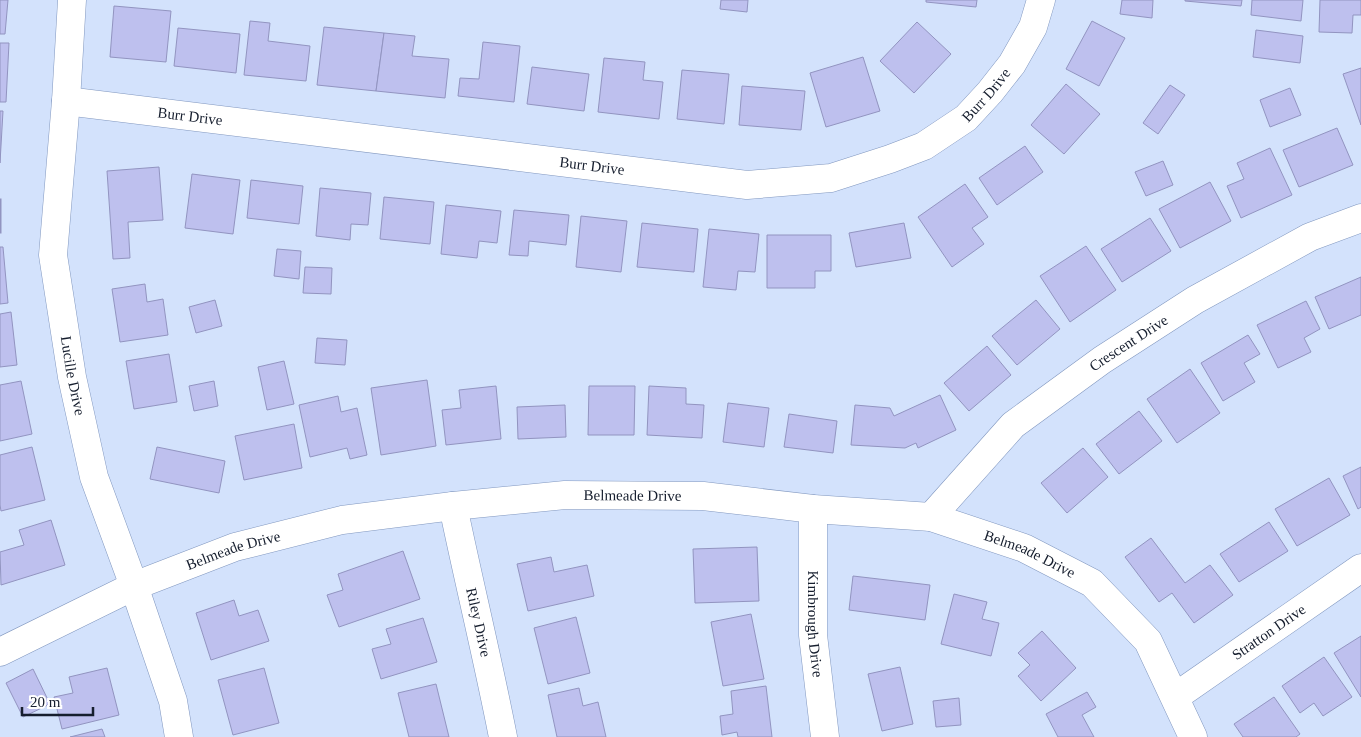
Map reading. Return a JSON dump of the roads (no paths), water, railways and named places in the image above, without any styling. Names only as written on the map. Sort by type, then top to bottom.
[{"type":"street","name":"Lucille Drive","points":[[72,0],[66,101],[53,255],[72,377],[94,477],[173,701],[179,737]]},
{"type":"street","name":"Burr Drive","points":[[66,101],[747,185],[830,178],[924,146],[966,118],[1012,64],[1033,27],[1041,0]]},
{"type":"street","name":"Crescent Drive","points":[[931,517],[1013,425],[1102,360],[1195,300],[1310,236],[1361,218]]},
{"type":"street","name":"Belmeade Drive","points":[[0,652],[134,586],[235,547],[342,520],[453,506],[565,495],[703,496],[813,509],[931,517],[1024,548],[1092,582],[1148,642],[1193,737]]},
{"type":"street","name":"Riley Drive","points":[[453,506],[503,737]]},
{"type":"street","name":"Kimbrough Drive","points":[[813,509],[813,635],[825,737]]},
{"type":"street","name":"Stratton Drive","points":[[1175,697],[1361,568]]}]
